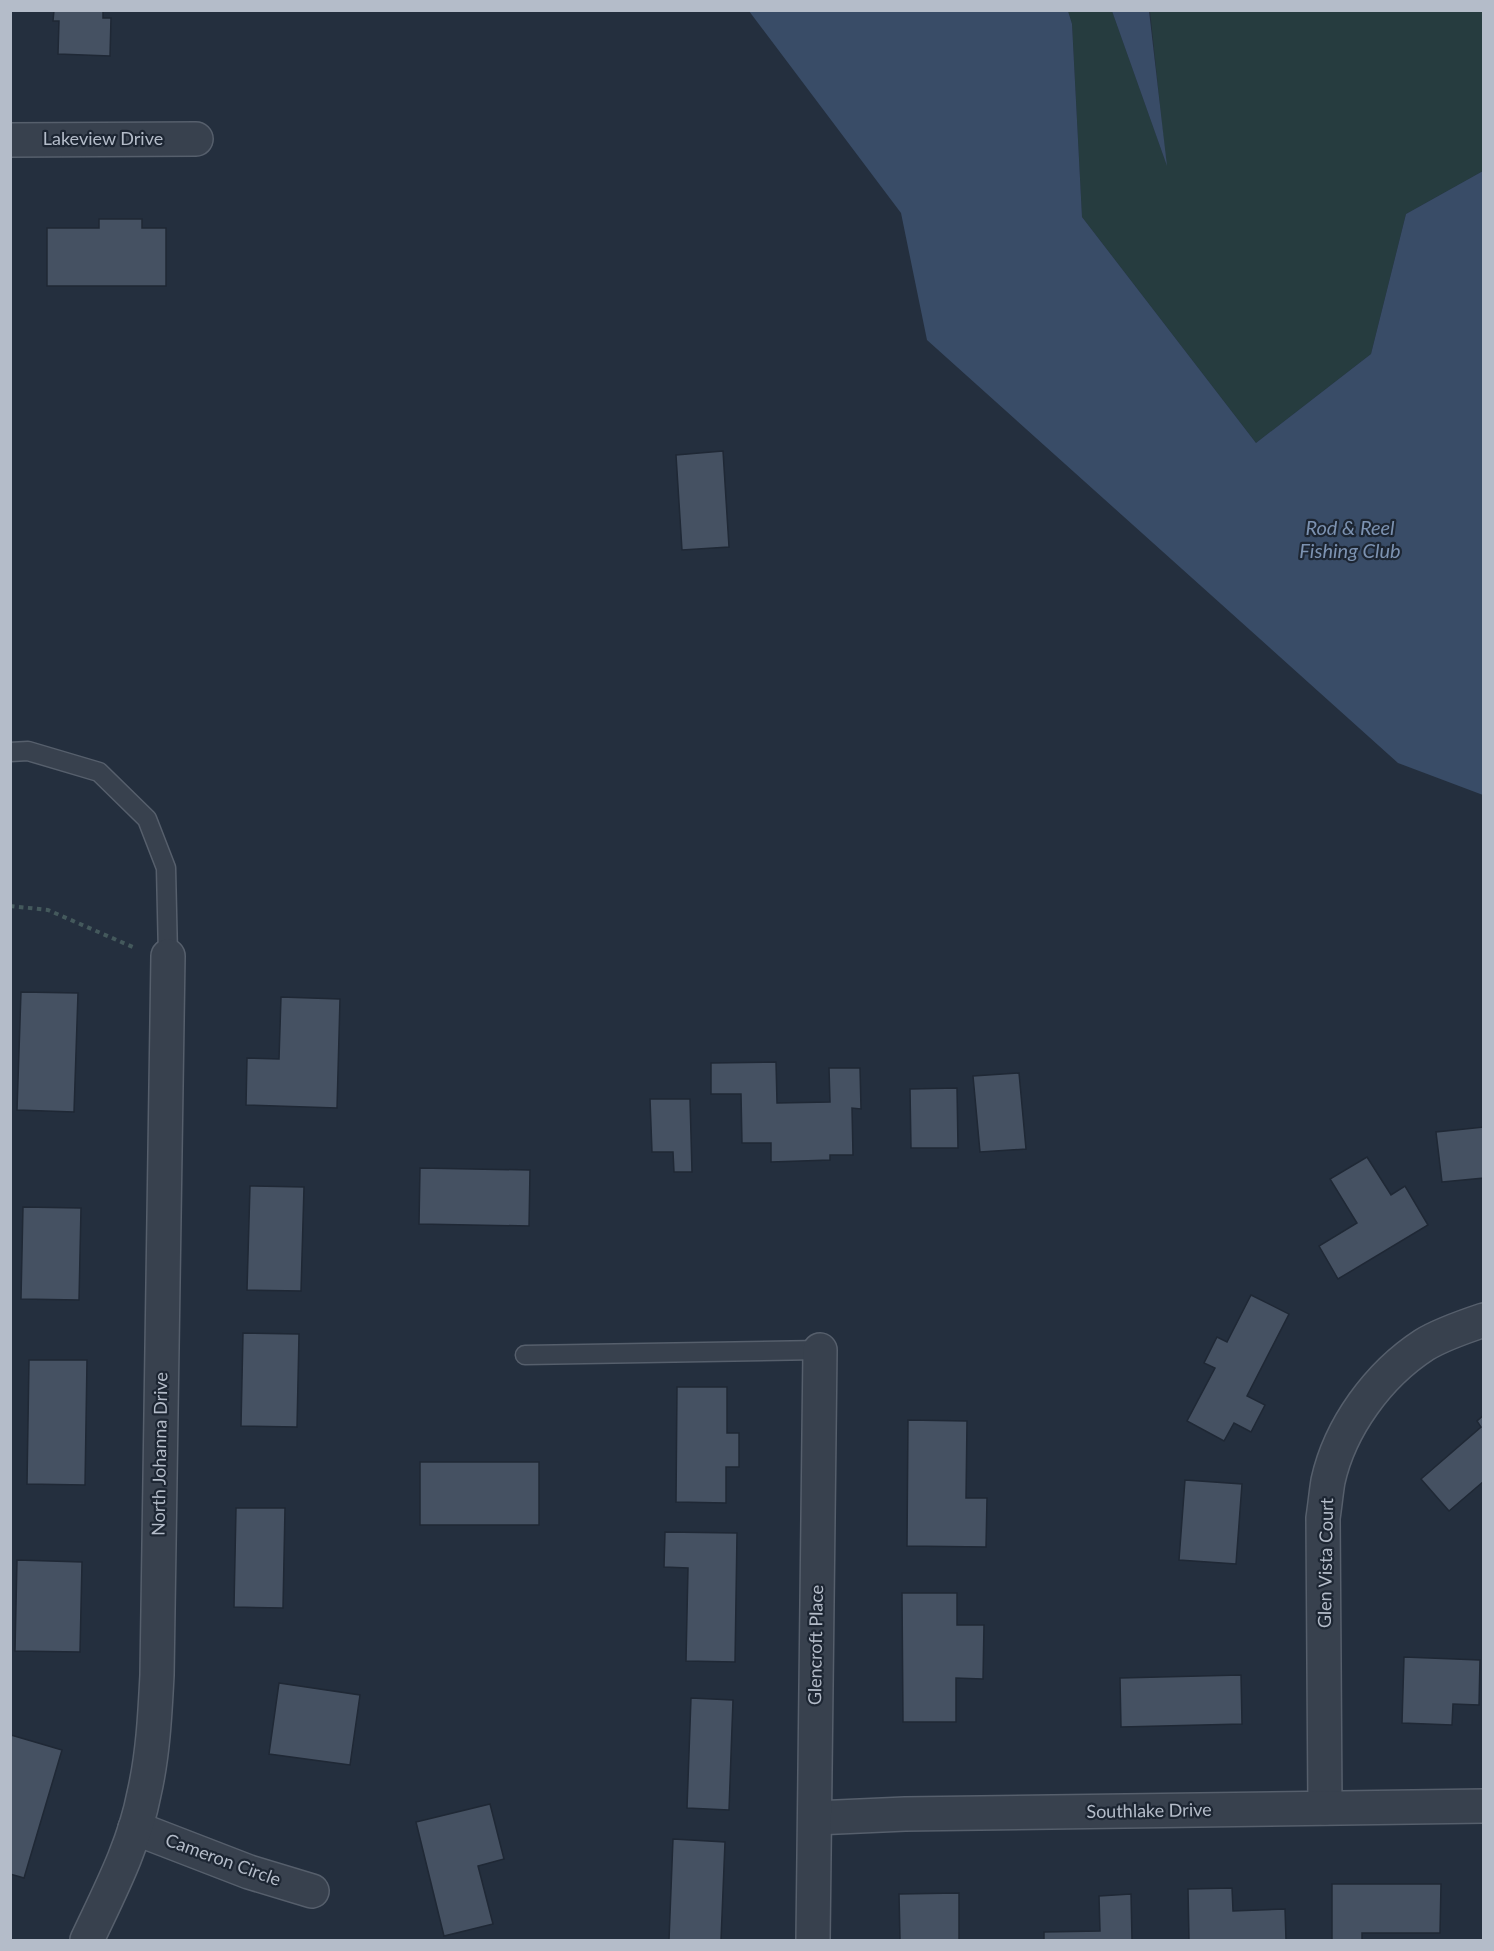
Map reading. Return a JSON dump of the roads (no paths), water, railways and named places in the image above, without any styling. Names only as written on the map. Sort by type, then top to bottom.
[{"type":"street","name":"Lakeview Drive","points":[[10,140],[196,139]]},
{"type":"street","name":"North Johanna Drive","points":[[87,1941],[126,1855],[135,1828],[146,1783],[154,1726],[157,1674],[168,956]]},
{"type":"street","name":"Glen Vista Court","points":[[1325,1808],[1323,1518],[1329,1479],[1346,1432],[1368,1399],[1394,1369],[1426,1344],[1484,1320]]},
{"type":"street","name":"Glencroft Place","points":[[813,1941],[820,1350]]},
{"type":"street","name":"Southlake Drive","points":[[815,1818],[905,1814],[1484,1806]]},
{"type":"street","name":"Cameron Circle","points":[[135,1828],[249,1872],[312,1891]]},
{"type":"lane","points":[[10,752],[28,751],[99,772],[147,819],[166,868],[168,956]]},
{"type":"lane","points":[[525,1355],[820,1350]]},
{"type":"water","name":"Rod & Reel Fishing Club","points":[[749,11],[1068,11],[1072,24],[1082,217],[1256,443],[1371,354],[1406,214],[1483,171],[1483,795],[1398,763],[927,340],[901,213]]},
{"type":"water","points":[[1112,11],[1149,11],[1167,166]]}]
